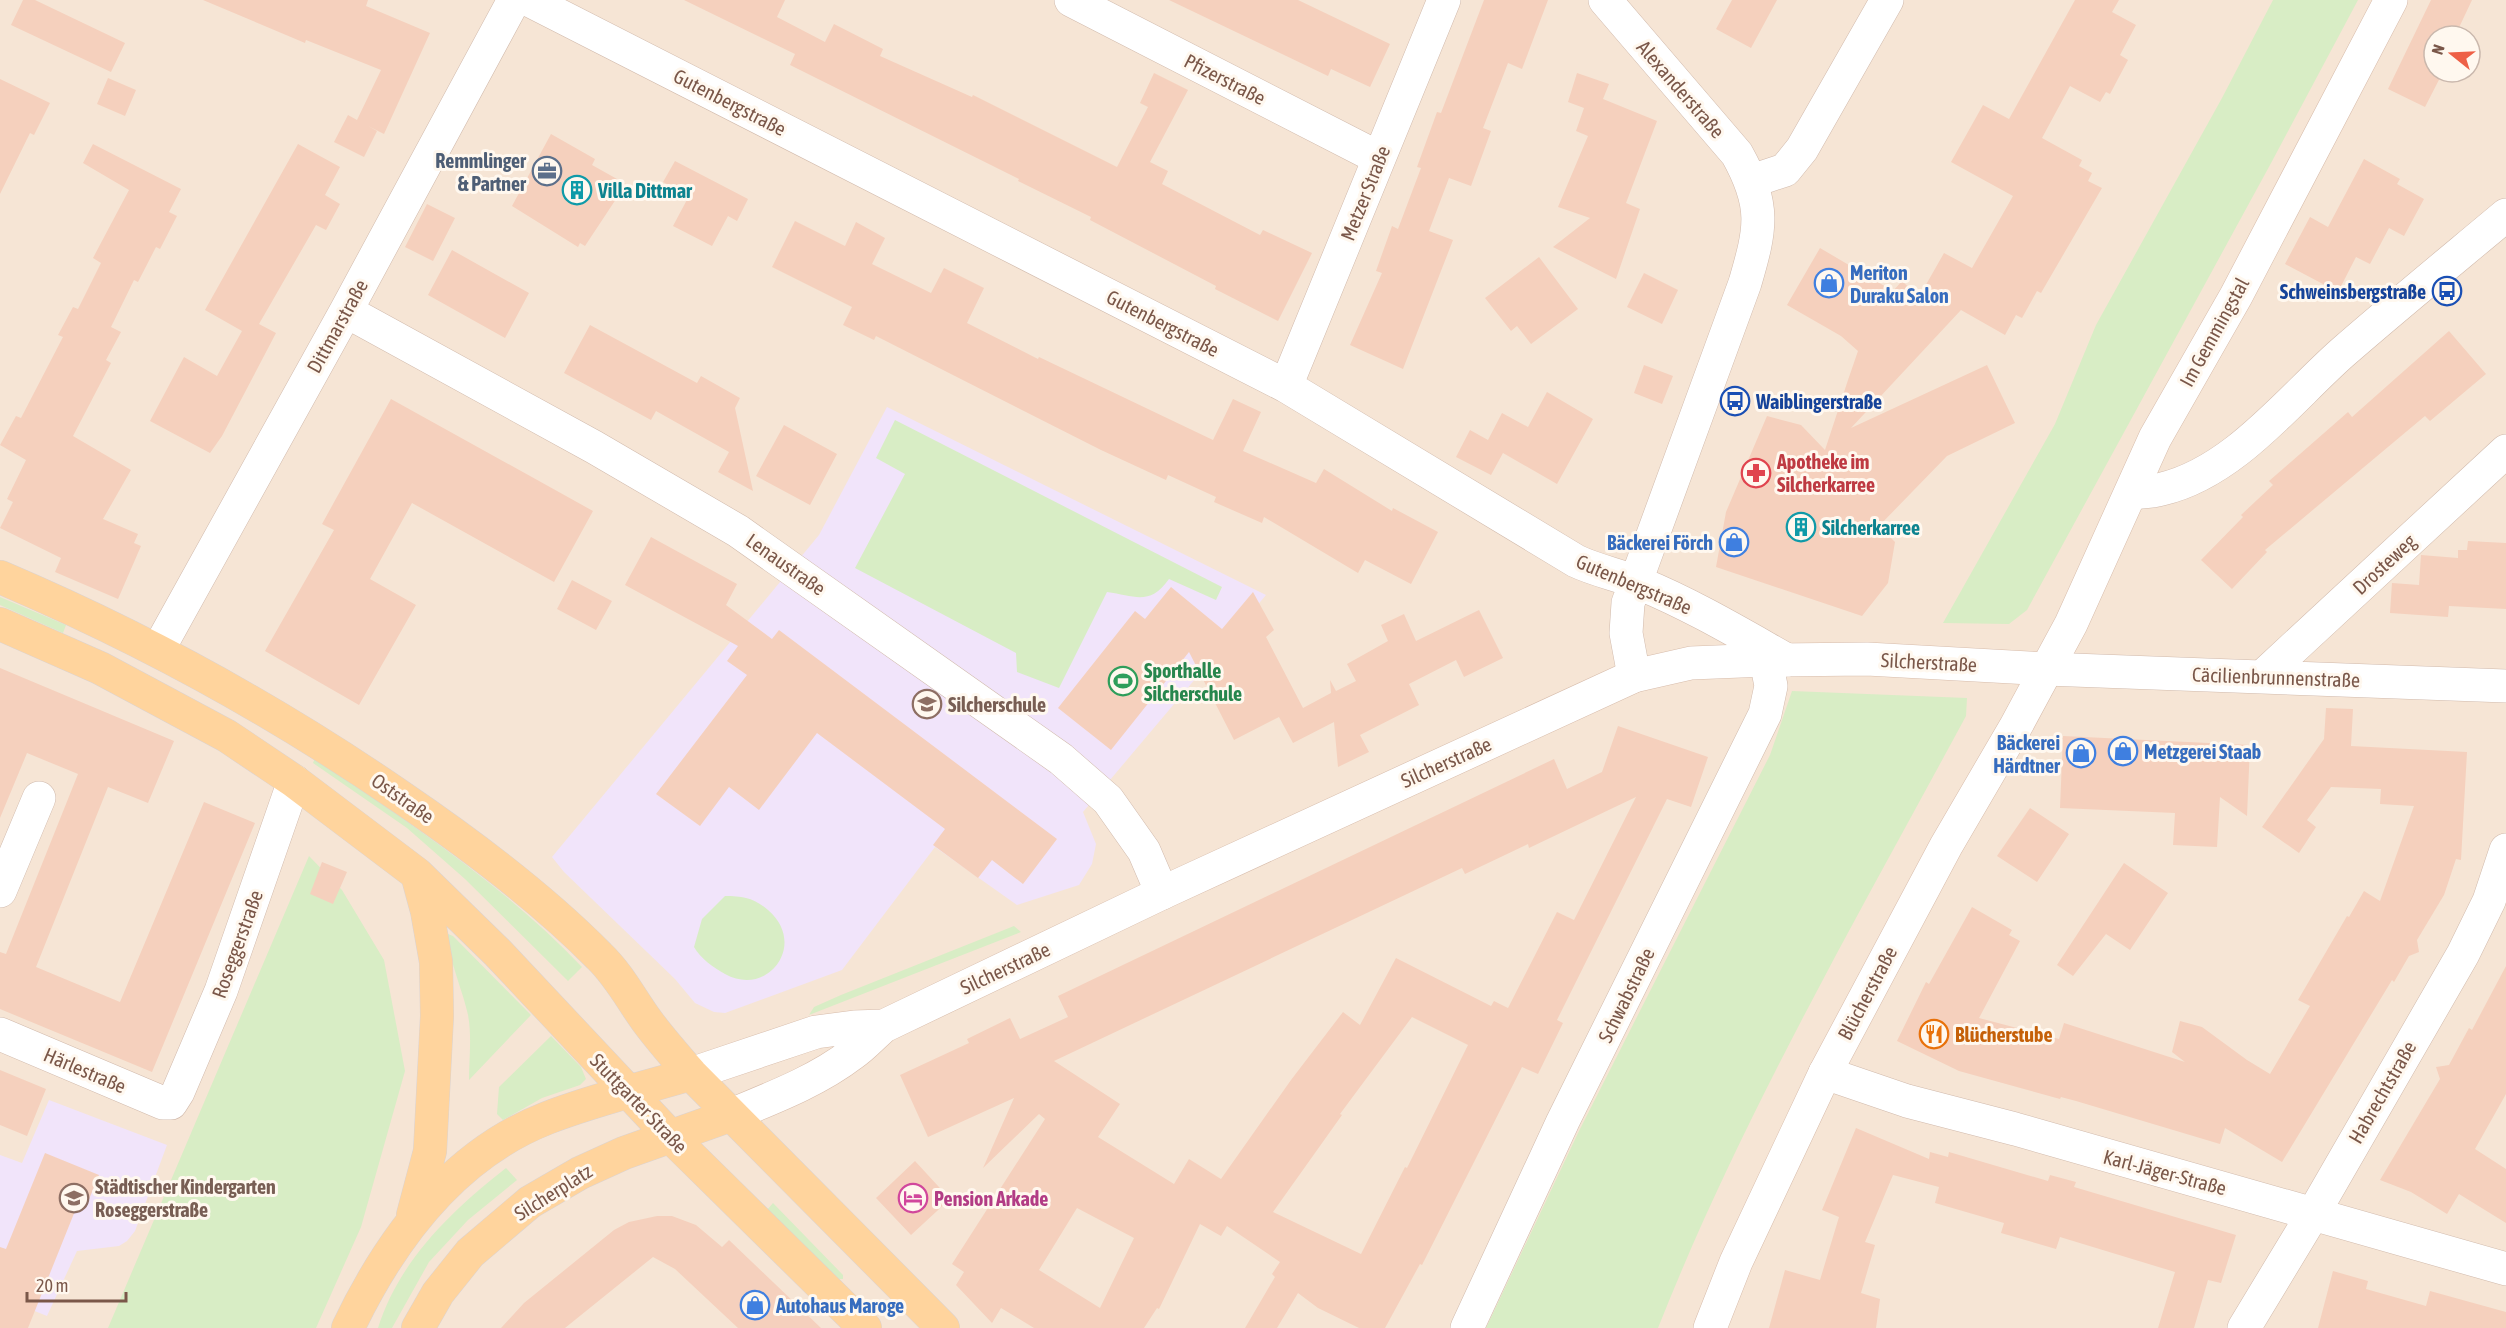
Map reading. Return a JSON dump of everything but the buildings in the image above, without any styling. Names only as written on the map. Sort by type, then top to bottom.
[{"type":"main road","name":"Oststraße","points":[[0,577],[158,651],[242,695],[336,752],[462,840],[536,899],[604,961],[623,983],[665,1045],[731,1115]]},
{"type":"main road","points":[[0,624],[110,673],[227,736],[294,781],[417,874],[427,911],[436,962],[437,1016],[430,1151],[411,1222]]},
{"type":"main road","name":"Stuttgarter Straße","points":[[417,874],[498,953],[670,1137],[864,1328]]},
{"type":"main road","points":[[348,1328],[364,1295],[411,1222],[454,1177],[501,1142],[546,1118],[691,1074]]},
{"type":"main road","points":[[731,1115],[943,1328]]},
{"type":"main road","name":"Silcherplatz","points":[[418,1328],[438,1293],[470,1253],[530,1202],[580,1173],[624,1153],[731,1115]]},
{"type":"street","name":"Dittmarstraße","points":[[158,651],[346,311],[514,0]]},
{"type":"street","name":"Gutenbergstraße","points":[[529,0],[1286,386],[1576,561],[1595,570],[1638,582],[1689,605],[1776,660]]},
{"type":"street","name":"Pfizerstraße","points":[[1071,0],[1379,159]]},
{"type":"street","name":"Metzer Straße","points":[[1286,386],[1444,0]]},
{"type":"street","name":"Alexanderstraße","points":[[1605,0],[1737,154],[1752,181]]},
{"type":"street","points":[[1634,676],[1626,633],[1628,603],[1638,582],[1745,284],[1757,242],[1758,208],[1752,181],[1785,170],[1802,148],[1887,0]]},
{"type":"street","name":"Im Gemmingstal","points":[[2046,669],[2071,624],[2156,438],[2236,296],[2391,0]]},
{"type":"street","points":[[2131,493],[2162,489],[2190,479],[2219,464],[2243,446],[2342,353],[2506,215]]},
{"type":"street","name":"Lenaustraße","points":[[346,311],[594,447],[738,531],[1061,759],[1108,800],[1144,851],[1162,893]]},
{"type":"street","name":"Drosteweg","points":[[2263,676],[2506,451]]},
{"type":"street","name":"Silcherstraße","points":[[731,1115],[772,1098],[839,1064],[855,1053],[884,1026],[1162,893],[1634,676],[1691,663],[1776,660],[1867,659],[2046,669]]},
{"type":"street","name":"Schwabstraße","points":[[1467,1328],[1563,1121],[1765,714],[1776,660]]},
{"type":"street","name":"Cäcilienbrunnenstraße","points":[[2046,669],[2506,687]]},
{"type":"street","name":"Blücherstraße","points":[[1710,1328],[1736,1262],[1825,1073],[1946,846],[2016,726],[2046,669]]},
{"type":"street","name":"Roseggerstraße","points":[[171,1103],[178,1092],[221,992],[294,781]]},
{"type":"street","points":[[0,891],[39,798]]},
{"type":"street","name":"Habrechtstraße","points":[[2244,1328],[2313,1214],[2479,924],[2506,850]]},
{"type":"street","name":"Silcherstraße","points":[[691,1074],[816,1032],[884,1026]]},
{"type":"street","name":"Härlestraße","points":[[0,1034],[163,1103],[171,1103]]},
{"type":"street","name":"Karl-Jäger-Straße","points":[[1825,1073],[1907,1101],[2015,1129],[2506,1269]]},
{"type":"shaded area","points":[[0,0],[2506,0],[2506,1328],[0,1328]]},
{"type":"shaded area","name":"Silcherschule","points":[[887,407],[1266,595],[1083,812],[1096,844],[1092,864],[1079,885],[1017,905],[935,847],[842,970],[725,1013],[714,1012],[695,1003],[675,979],[564,872],[552,857],[819,535]]},
{"type":"shaded area","name":"Städtischer Kindergarten Roseggerstraße","points":[[49,1100],[167,1145],[135,1231],[127,1241],[119,1246],[77,1251],[47,1316],[0,1297],[0,1155],[22,1163]]},
{"type":"green space","points":[[2273,0],[2358,0],[2027,610],[2009,624],[1943,623],[2055,424],[2096,325],[2222,98]]},
{"type":"green space","points":[[895,420],[1222,587],[1216,600],[1169,579],[1155,593],[1148,596],[1134,597],[1107,592],[1059,688],[1017,672],[1016,653],[855,568],[905,474],[876,458]]},
{"type":"green space","points":[[0,597],[66,625],[63,633],[0,605]]},
{"type":"green space","points":[[1792,691],[1967,698],[1966,716],[1843,942],[1764,1094],[1726,1171],[1658,1328],[1486,1328],[1579,1131],[1770,755]]},
{"type":"green space","points":[[315,758],[420,831],[488,882],[552,937],[582,967],[568,981],[465,879],[407,828],[313,763]]},
{"type":"green space","points":[[309,856],[342,890],[384,960],[405,1071],[361,1227],[316,1328],[108,1328]]},
{"type":"green space","points":[[725,896],[753,900],[768,910],[779,923],[784,938],[783,952],[778,964],[768,973],[755,979],[741,980],[725,974],[716,969],[694,947],[702,919]]},
{"type":"green space","points":[[1014,926],[1021,932],[809,1015],[814,1007],[841,995]]},
{"type":"green space","points":[[448,934],[453,936],[531,1015],[469,1080],[469,1023],[452,962]]},
{"type":"green space","points":[[551,1036],[581,1067],[586,1079],[580,1085],[542,1098],[503,1120],[497,1114],[499,1087]]},
{"type":"green space","points":[[506,1168],[517,1180],[468,1220],[429,1262],[392,1328],[378,1328],[399,1281],[429,1239],[466,1202]]},
{"type":"green space","points":[[773,1203],[843,1275],[843,1279],[839,1279],[767,1210]]},
{"type":"place","name":"Remmlinger & Partner","points":[[547,171]]},
{"type":"place","name":"Villa Dittmar","points":[[577,190]]},
{"type":"place","name":"Meriton Duraku Salon","points":[[1829,283]]},
{"type":"place","name":"Schweinsbergstraße","points":[[2447,291]]},
{"type":"place","name":"Waiblingerstraße","points":[[1735,401]]},
{"type":"place","name":"Apotheke im Silcherkarree","points":[[1756,473]]},
{"type":"place","name":"Silcherkarree","points":[[1801,527]]},
{"type":"place","name":"Bäckerei Förch","points":[[1734,542]]},
{"type":"place","name":"Sporthalle Silcherschule","points":[[1123,681]]},
{"type":"place","name":"Silcherschule","points":[[927,704]]},
{"type":"place","name":"Metzgerei Staab","points":[[2123,751]]},
{"type":"place","name":"Bäckerei Härdtner","points":[[2081,753]]},
{"type":"place","name":"Blücherstube","points":[[1934,1034]]},
{"type":"place","name":"Städtischer Kindergarten Roseggerstraße","points":[[74,1198]]},
{"type":"place","name":"Pension Arkade","points":[[913,1198]]},
{"type":"place","name":"Autohaus Maroge","points":[[755,1305]]}]
